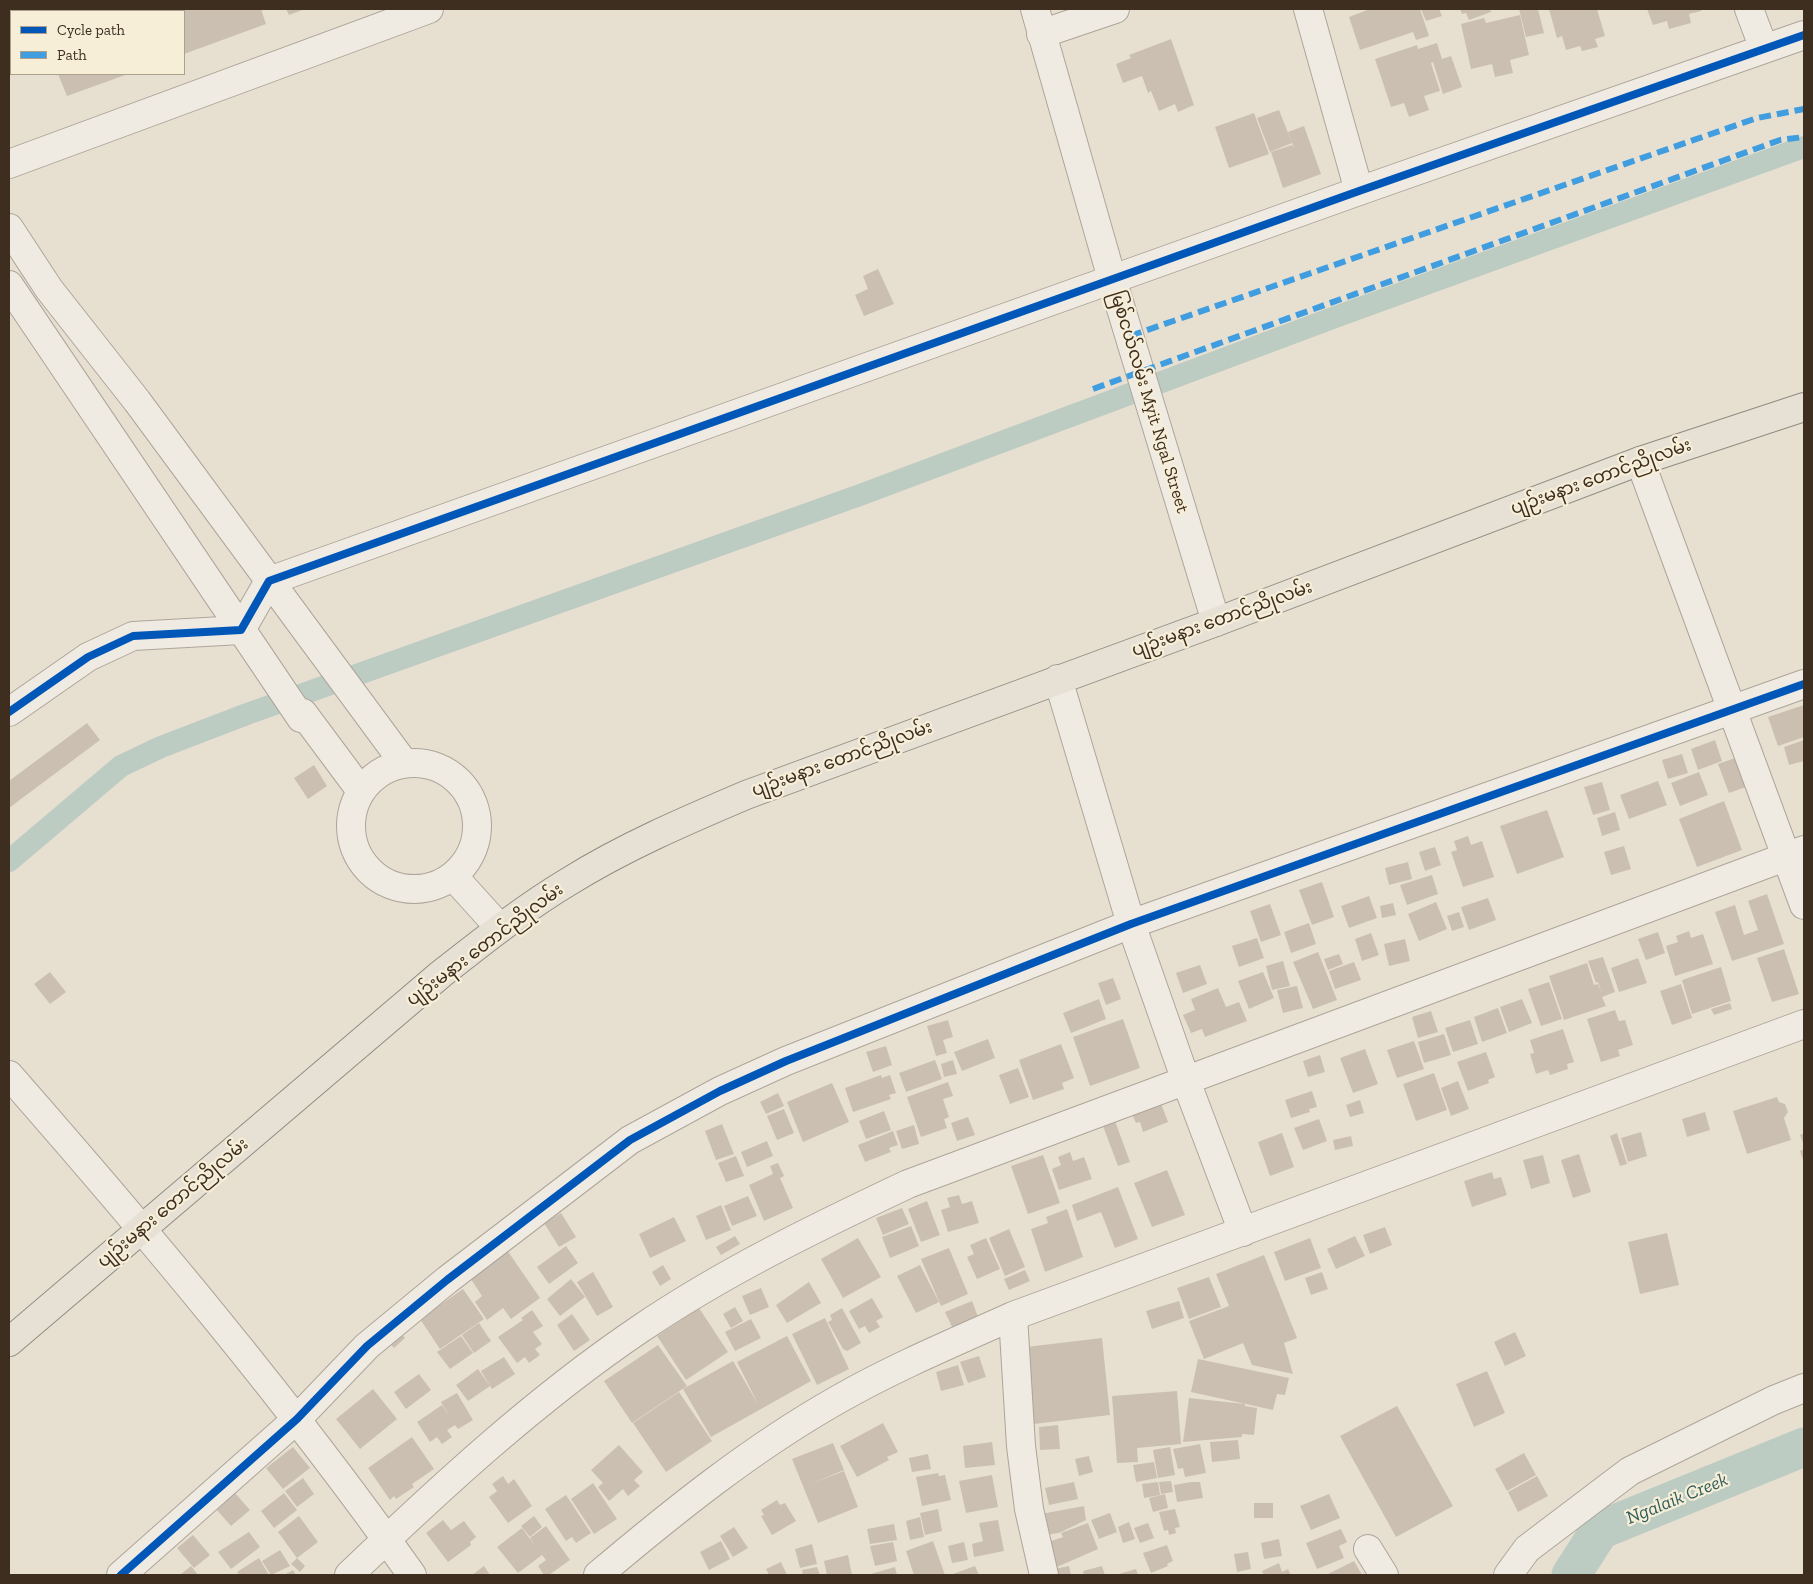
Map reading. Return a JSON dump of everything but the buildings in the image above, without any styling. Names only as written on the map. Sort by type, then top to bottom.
[{"type":"main road","name":"ပျဉ်းမနား တောင်ညိုလမ်း","points":[[9,1342],[441,974],[500,928],[568,882],[682,822],[746,795],[1216,622],[1640,461],[1804,408]]},
{"type":"street","points":[[9,164],[429,9]]},
{"type":"street","points":[[1038,22],[1115,9]]},
{"type":"street","points":[[1308,9],[1359,191]]},
{"type":"street","points":[[1749,9],[1764,49]]},
{"type":"street","name":"မြစ်ငယ်လမ်း Myit Ngal Street","points":[[1038,22],[1112,279],[1216,622]]},
{"type":"street","points":[[241,630],[269,581],[1359,191],[1804,35]]},
{"type":"street","points":[[9,228],[49,289],[137,401],[404,764]]},
{"type":"street","points":[[9,285],[17,312],[302,715],[361,791]]},
{"type":"street","points":[[17,312],[49,289]]},
{"type":"street","points":[[1640,461],[1731,711],[1795,854],[1804,904]]},
{"type":"street","points":[[13,701],[88,657],[132,636],[241,630]]},
{"type":"street","points":[[1058,679],[1131,924],[1186,1081],[1243,1232]]},
{"type":"street","points":[[121,1575],[297,1419],[367,1346],[447,1280],[630,1140],[720,1091],[786,1061],[1131,924],[1804,684]]},
{"type":"street","points":[[404,764],[425,764],[445,771],[461,784],[472,801],[477,821],[475,842],[467,861],[453,876],[435,885],[416,889],[396,887],[378,878],[364,865],[354,848],[350,828],[353,808],[361,791],[380,772],[404,764]]},
{"type":"street","points":[[349,1575],[490,1445],[590,1365],[640,1328],[697,1293],[838,1217],[908,1184],[1795,854]]},
{"type":"street","points":[[453,876],[500,928]]},
{"type":"street","points":[[598,1575],[696,1493],[838,1399],[893,1370],[1013,1316],[1804,1024]]},
{"type":"street","points":[[9,1075],[143,1229],[297,1419],[412,1575]]},
{"type":"street","points":[[1013,1316],[1021,1446],[1028,1509],[1044,1575]]},
{"type":"street","points":[[1508,1575],[1527,1549],[1630,1472],[1774,1400],[1804,1388]]},
{"type":"street","points":[[1368,1550],[1384,1575]]},
{"type":"waterway","points":[[9,861],[121,766],[161,747],[247,714],[860,495],[1338,316],[1804,147]]},
{"type":"waterway","name":"Ngalaik Creek","points":[[1571,1575],[1600,1530],[1804,1447]]},
{"type":"marked path","points":[[1130,336],[1757,118],[1804,109]]},
{"type":"marked path","points":[[1093,389],[1780,140],[1804,137]]},
{"type":"cycle path","points":[[9,712],[88,657],[133,636],[241,630],[269,581],[1359,191],[1804,35]]},
{"type":"cycle path","points":[[121,1575],[297,1419],[367,1346],[447,1280],[630,1140],[720,1091],[786,1061],[1131,924],[1804,684]]}]
